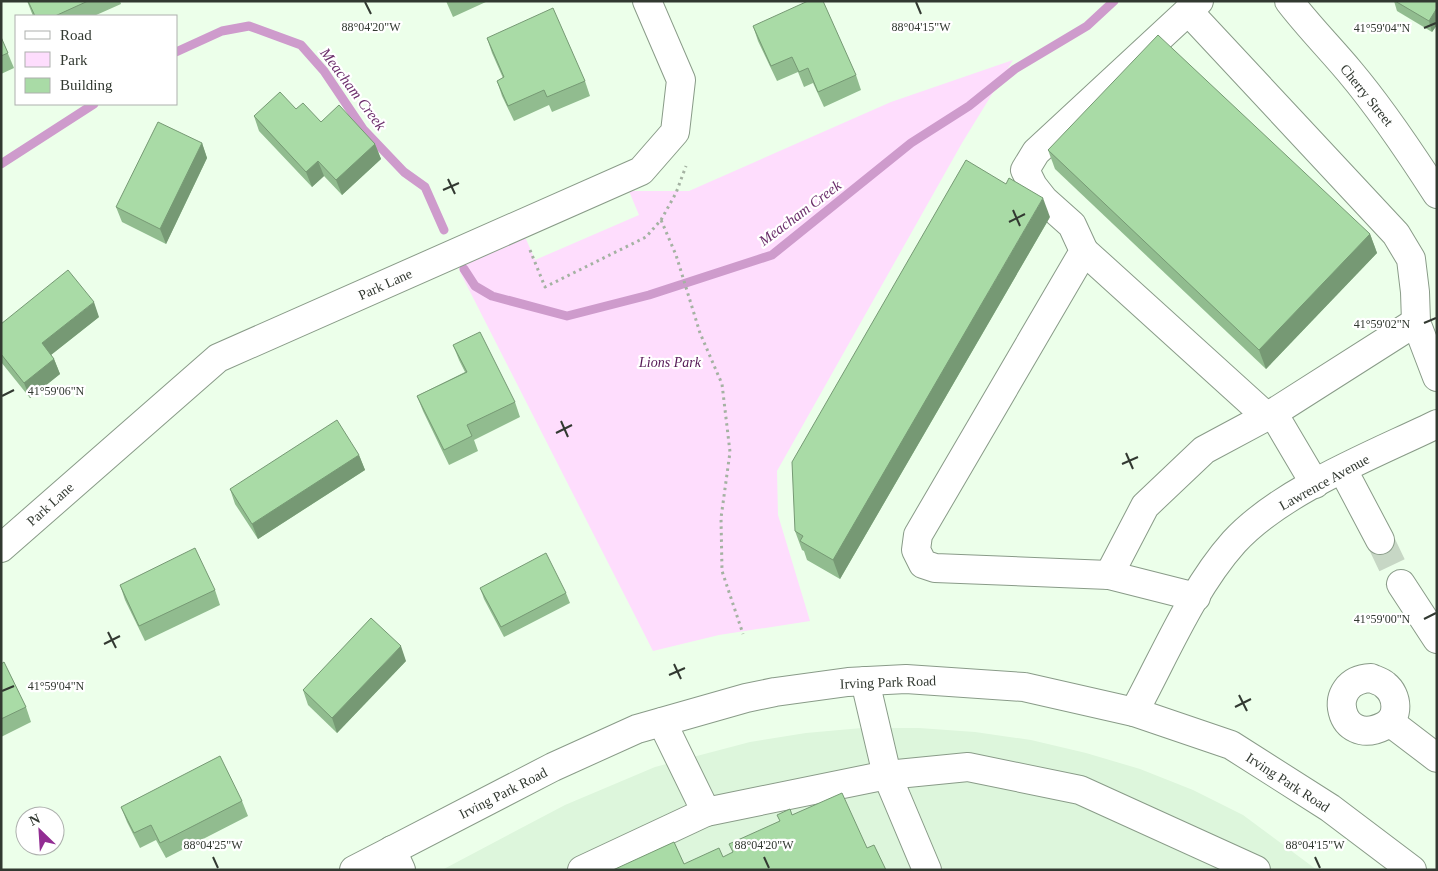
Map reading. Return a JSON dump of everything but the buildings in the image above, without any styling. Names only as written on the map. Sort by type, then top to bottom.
[{"type":"street","name":"Park Lane","points":[[1,548],[218,358],[641,171],[675,132],[681,80],[647,1]]},
{"type":"street","name":"Cherry Street","points":[[1289,1],[1311,30],[1350,72],[1399,135],[1437,194]]},
{"type":"street","points":[[1315,484],[1270,415],[1084,250],[1072,225],[1044,200],[1024,170],[1036,152],[1194,6],[1396,234],[1411,259],[1416,322],[1437,377]]},
{"type":"street","points":[[1084,250],[918,536],[916,550],[923,564],[935,568],[1108,575],[1196,596]]},
{"type":"street","points":[[1108,575],[1145,506],[1204,450],[1270,415],[1416,322]]},
{"type":"street","name":"Lawrence Avenue","points":[[1134,712],[1206,577],[1235,542],[1268,513],[1315,484],[1437,424]]},
{"type":"street","points":[[1343,470],[1380,540]]},
{"type":"street","points":[[1401,584],[1437,639]]},
{"type":"street","name":"Irving Park Road","points":[[354,870],[397,860],[553,767],[638,729],[746,698],[775,692],[865,681],[931,679],[1024,687],[1134,712],[1231,745],[1322,803],[1412,870]]},
{"type":"street","points":[[865,681],[887,775],[927,870]]},
{"type":"street","points":[[662,722],[706,812]]},
{"type":"street","points":[[1390,723],[1437,758]]},
{"type":"street","points":[[582,870],[706,812],[887,775],[968,767],[1080,790],[1256,870]]},
{"type":"path","points":[[520,225],[545,287],[646,237],[661,220],[676,255],[700,333],[722,384],[730,452],[721,518],[722,571],[743,634]]},
{"type":"shaded area","points":[[862,728],[919,728],[975,732],[1031,740],[1086,753],[1140,769],[1193,790],[1243,815],[1317,870],[442,870],[565,805],[655,767],[750,742],[806,733]]},
{"type":"green space","name":"Lions Park","points":[[1013,60],[962,143],[777,471],[778,515],[810,621],[719,635],[653,651],[460,272],[455,253],[520,225],[535,260],[639,215],[629,191],[689,191],[891,102]]},
{"type":"waterway","name":"Meacham Creek","points":[[464,269],[475,286],[492,296],[567,316],[649,295],[772,255],[911,143],[969,106],[1015,69],[1087,26],[1114,1]]},
{"type":"waterway","name":"Meacham Creek","points":[[178,51],[222,31],[249,26],[301,45],[324,71],[363,129],[404,172],[425,187],[444,230]]},
{"type":"waterway","name":"Meacham Creek","points":[[1,164],[92,105]]},
{"type":"tunnel","points":[[1380,540],[1401,584]]}]
